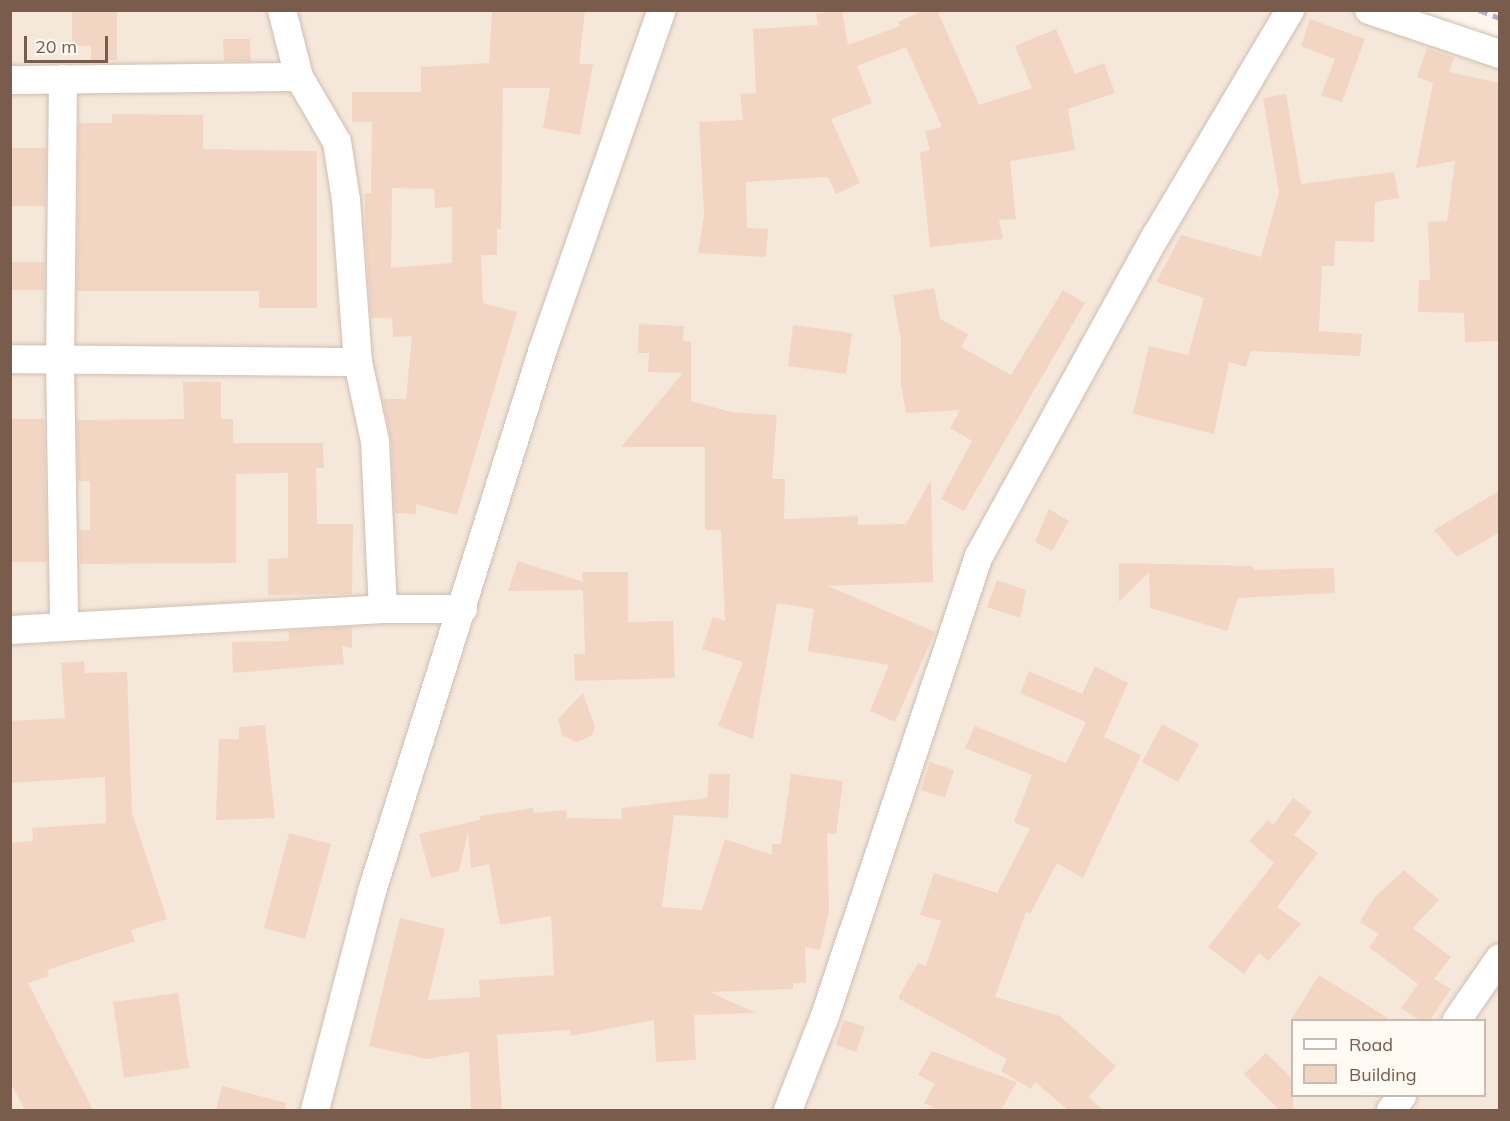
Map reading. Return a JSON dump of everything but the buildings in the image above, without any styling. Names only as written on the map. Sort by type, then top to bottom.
[{"type":"street","points":[[282,10],[299,78],[337,142],[358,362],[375,441],[383,609]]},
{"type":"street","points":[[315,1110],[372,891],[547,338],[662,10]]},
{"type":"street","points":[[788,1110],[825,1016],[979,556],[1156,236],[1290,10]]},
{"type":"street","points":[[1370,10],[1500,54]]},
{"type":"street","points":[[10,80],[299,78]]},
{"type":"street","points":[[63,79],[60,361],[64,625]]},
{"type":"street","points":[[10,359],[358,362]]},
{"type":"street","points":[[10,630],[64,625],[383,609],[463,609]]},
{"type":"street","points":[[1458,1019],[1500,958]]},
{"type":"street","points":[[1391,1110],[1401,1097]]},
{"type":"shaded area","points":[[1368,10],[1499,60],[1499,1110],[11,1110],[10,11]]},
{"type":"railway","points":[[1479,10],[1500,18]]}]
